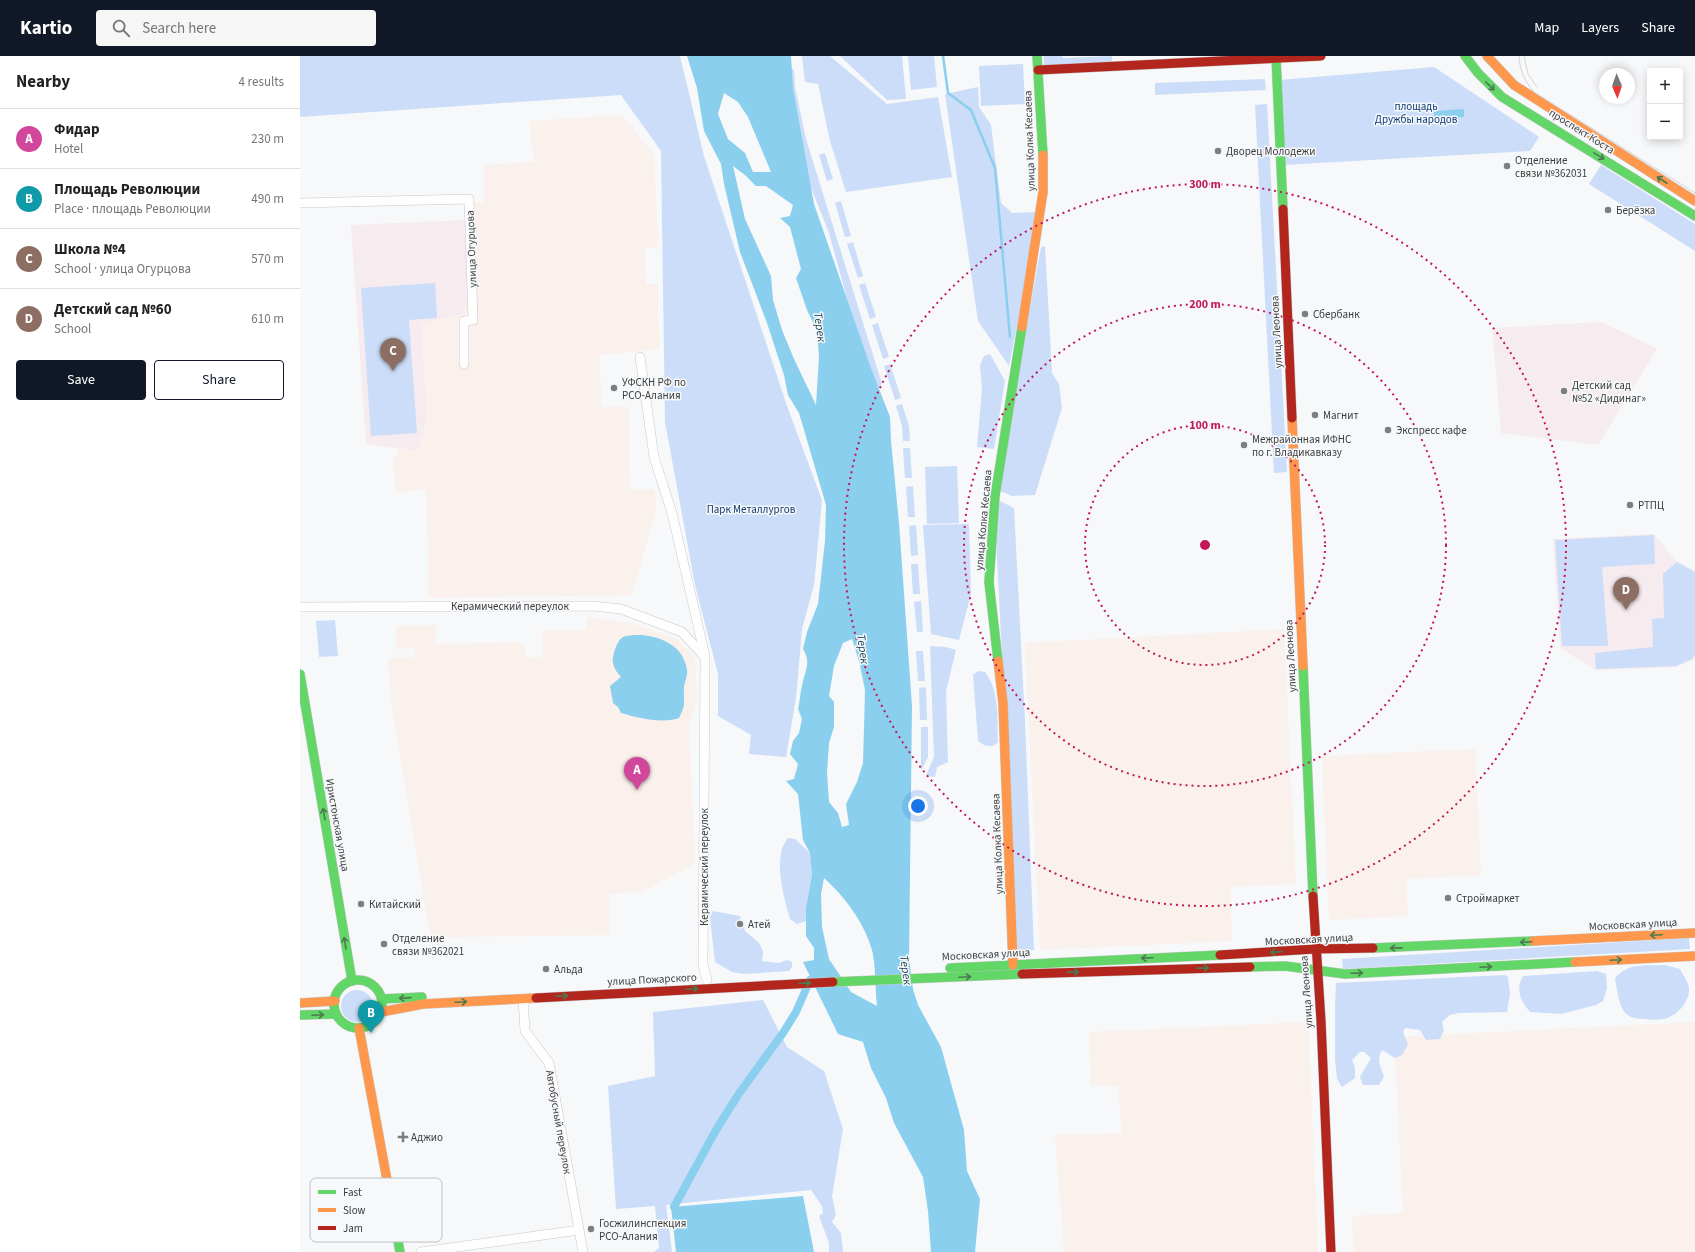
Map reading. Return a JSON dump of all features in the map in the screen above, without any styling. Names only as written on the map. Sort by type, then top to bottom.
[{"type":"main road","name":"улица Колка Кесаева","points":[[1013,965],[1003,703],[989,582],[995,496],[1043,192],[1044,174],[1037,56]]},
{"type":"main road","points":[[1038,70],[1321,56]]},
{"type":"main road","name":"проспект Коста","points":[[1466,56],[1478,73],[1502,97],[1695,216]]},
{"type":"main road","name":"проспект Коста","points":[[1487,56],[1514,84],[1695,201]]},
{"type":"main road","name":"улица Леонова","points":[[1276,58],[1315,949],[1318,970],[1331,1252]]},
{"type":"main road","name":"Иристонская улица","points":[[300,674],[352,981]]},
{"type":"main road","name":"Московская улица","points":[[925,974],[1013,965],[1213,956],[1315,949],[1414,947],[1695,933]]},
{"type":"main road","name":"Московская улица","points":[[925,974],[1285,966],[1345,974],[1695,956]]},
{"type":"main road","name":"улица Пожарского","points":[[381,1012],[424,1004],[766,982],[925,974]]},
{"type":"main road","points":[[360,980],[368,982],[379,992],[382,999],[381,1012],[376,1020],[368,1026],[359,1028],[346,1024],[336,1014],[334,1001],[340,988],[352,981],[360,980]]},
{"type":"main road","name":"улица Пожарского","points":[[382,999],[707,980],[766,982]]},
{"type":"main road","points":[[300,1003],[334,1001]]},
{"type":"main road","points":[[300,1015],[336,1014]]},
{"type":"main road","points":[[359,1028],[386,1178]]},
{"type":"main road","points":[[398,1242],[400,1252]]},
{"type":"street","name":"улица Огурцова","points":[[300,203],[469,199],[473,320],[464,321],[464,364]]},
{"type":"street","name":"Керамический переулок","points":[[640,357],[654,457],[672,513],[705,656],[703,965],[707,980]]},
{"type":"street","name":"Керамический переулок","points":[[300,607],[593,606],[621,609],[682,632],[705,656]]},
{"type":"street","name":"Автобусный переулок","points":[[523,998],[526,1031],[549,1063],[583,1252]]},
{"type":"street","points":[[421,1252],[579,1230]]},
{"type":"shaded area","points":[[622,115],[654,154],[658,248],[645,248],[646,284],[657,284],[660,349],[600,355],[601,407],[629,407],[630,490],[655,489],[656,511],[632,595],[429,598],[426,489],[396,493],[393,461],[399,449],[418,451],[427,420],[421,323],[463,314],[468,299],[474,296],[474,202],[484,202],[484,165],[534,162],[529,121]]},
{"type":"shaded area","points":[[467,220],[468,299],[463,314],[421,323],[427,420],[418,451],[366,444],[351,225]]},
{"type":"shaded area","name":"Детский сад №52 «Дидинаг»","points":[[1602,322],[1657,349],[1598,445],[1501,433],[1492,328]]},
{"type":"shaded area","points":[[1654,534],[1676,561],[1695,571],[1695,656],[1693,660],[1676,667],[1596,670],[1560,648],[1553,539]]},
{"type":"shaded area","points":[[587,617],[630,623],[677,639],[695,657],[697,699],[689,723],[695,864],[641,892],[609,894],[610,935],[447,937],[430,934],[391,704],[388,658],[415,657],[415,648],[396,649],[396,626],[436,625],[436,644],[524,642],[525,657],[543,657],[542,631],[587,630]]},
{"type":"shaded area","points":[[1284,629],[1296,884],[1230,887],[1232,941],[1040,950],[1025,643]]},
{"type":"shaded area","points":[[1475,749],[1481,875],[1406,879],[1408,916],[1329,920],[1322,756]]},
{"type":"shaded area","points":[[1308,1022],[1318,1252],[1064,1252],[1055,1135],[1122,1133],[1118,1086],[1091,1086],[1089,1032]]},
{"type":"shaded area","points":[[1695,1022],[1695,1252],[1354,1252],[1352,1216],[1403,1213],[1394,1037]]},
{"type":"green space","name":"Парк Металлургов","points":[[300,56],[680,56],[704,156],[787,406],[822,500],[814,585],[802,629],[796,698],[786,757],[749,754],[751,735],[718,716],[718,674],[695,585],[665,422],[661,151],[621,95],[300,117]]},
{"type":"green space","points":[[802,56],[830,56],[887,104],[938,97],[952,177],[846,192],[830,141],[818,84],[805,82]]},
{"type":"green space","points":[[840,56],[902,56],[906,99],[887,100]]},
{"type":"green space","points":[[908,56],[934,56],[937,87],[911,90]]},
{"type":"green space","points":[[1044,56],[1062,56],[1063,58],[1112,56],[1112,63],[1044,67]]},
{"type":"green space","points":[[1023,64],[1025,104],[981,106],[979,66]]},
{"type":"green space","name":"площадь Дружбы народов","points":[[1434,67],[1539,137],[1530,151],[1283,165],[1279,80]]},
{"type":"green space","points":[[794,69],[795,87],[806,139],[882,384],[877,388],[870,382],[829,233],[808,180],[785,71]]},
{"type":"green space","points":[[1265,79],[1266,90],[1155,95],[1155,83]]},
{"type":"green space","points":[[978,87],[979,107],[991,125],[1001,203],[1012,213],[1040,212],[1009,366],[978,321],[945,94]]},
{"type":"green space","points":[[1267,104],[1287,472],[1274,473],[1255,105]]},
{"type":"green space","points":[[825,153],[833,179],[827,181],[819,155]]},
{"type":"green space","points":[[1601,165],[1695,224],[1695,251],[1589,184]]},
{"type":"green space","points":[[841,201],[851,236],[845,237],[835,203]]},
{"type":"green space","points":[[853,242],[863,276],[858,278],[847,244]]},
{"type":"green space","points":[[1045,246],[1052,373],[1059,384],[1062,408],[1035,495],[1012,496],[997,490],[1041,247]]},
{"type":"green space","points":[[435,283],[437,318],[409,320],[417,433],[371,436],[361,288]]},
{"type":"green space","points":[[865,283],[876,317],[870,319],[859,285]]},
{"type":"green space","points":[[878,323],[889,357],[883,359],[872,325]]},
{"type":"green space","points":[[990,354],[1005,381],[994,449],[977,447],[982,390],[980,365],[984,356]]},
{"type":"green space","points":[[890,364],[901,398],[895,400],[884,366]]},
{"type":"green space","points":[[902,404],[909,426],[910,441],[903,441],[902,426],[896,406]]},
{"type":"green space","points":[[903,448],[910,448],[912,478],[905,478]]},
{"type":"green space","points":[[957,466],[959,523],[927,524],[925,467]]},
{"type":"green space","points":[[913,486],[915,517],[908,517],[906,487]]},
{"type":"green space","points":[[994,498],[1014,508],[1025,722],[1034,950],[1017,950]]},
{"type":"green space","points":[[969,524],[971,594],[959,640],[931,634],[923,525]]},
{"type":"green space","points":[[916,525],[918,555],[911,556],[909,526]]},
{"type":"green space","points":[[1654,535],[1655,564],[1602,567],[1608,646],[1562,646],[1555,540]]},
{"type":"green space","points":[[1677,562],[1695,572],[1695,654],[1692,659],[1676,666],[1596,669],[1595,653],[1653,647],[1652,619],[1664,618],[1663,574]]},
{"type":"green space","points":[[911,564],[918,564],[920,594],[913,594]]},
{"type":"green space","points":[[921,601],[923,632],[917,632],[914,602]]},
{"type":"green space","points":[[335,620],[338,656],[319,657],[316,621]]},
{"type":"green space","points":[[930,646],[946,647],[956,650],[946,691],[948,762],[937,767],[935,777],[926,776],[934,757]]},
{"type":"green space","points":[[916,651],[923,651],[925,681],[918,681]]},
{"type":"green space","points":[[978,671],[985,672],[990,680],[997,706],[998,742],[993,746],[985,745],[978,741],[973,675]]},
{"type":"green space","points":[[926,687],[927,720],[920,720],[919,688]]},
{"type":"green space","points":[[921,727],[928,727],[928,757],[921,771]]},
{"type":"green space","points":[[788,838],[795,839],[810,853],[812,875],[806,907],[806,921],[797,924],[790,919],[781,877],[781,855],[783,846]]},
{"type":"green space","points":[[713,911],[740,916],[745,931],[759,943],[763,951],[762,961],[779,963],[787,960],[792,962],[792,967],[789,971],[744,974],[732,972],[715,962],[710,917]]},
{"type":"green space","points":[[1689,938],[1690,949],[1343,969],[1342,959]]},
{"type":"green space","points":[[1645,965],[1665,965],[1680,969],[1688,983],[1689,993],[1685,1003],[1677,1012],[1668,1018],[1652,1020],[1627,1015],[1619,1000],[1615,978],[1626,969],[1632,967]]},
{"type":"green space","points":[[1597,971],[1606,974],[1607,988],[1603,1001],[1596,1005],[1561,1014],[1530,1012],[1520,995],[1519,986],[1523,976]]},
{"type":"green space","points":[[1505,975],[1508,977],[1510,994],[1507,1012],[1459,1013],[1450,1015],[1442,1022],[1444,1030],[1440,1039],[1426,1040],[1420,1030],[1405,1028],[1403,1032],[1408,1044],[1402,1055],[1395,1058],[1382,1050],[1380,1054],[1380,1064],[1384,1077],[1379,1085],[1363,1085],[1360,1077],[1371,1058],[1364,1052],[1360,1052],[1352,1060],[1355,1067],[1355,1078],[1342,1087],[1337,1079],[1335,1059],[1336,983]]},
{"type":"green space","points":[[354,990],[360,990],[370,997],[373,1006],[372,1012],[366,1019],[360,1022],[354,1022],[344,1015],[341,1009],[341,1003],[348,993]]},
{"type":"green space","points":[[763,1000],[787,1047],[824,1071],[843,1129],[832,1196],[836,1215],[832,1222],[841,1233],[843,1252],[829,1252],[829,1243],[819,1216],[823,1213],[822,1206],[811,1190],[666,1205],[672,1252],[654,1252],[659,1248],[655,1206],[616,1209],[608,1086],[655,1076],[653,1012]]},
{"type":"water","name":"Терек","points":[[687,56],[791,56],[793,88],[814,204],[872,371],[890,417],[912,706],[909,959],[913,989],[918,1005],[941,1047],[964,1130],[967,1171],[980,1199],[975,1252],[931,1252],[928,1211],[923,1177],[894,1123],[886,1098],[871,1068],[863,1042],[838,1034],[803,962],[814,960],[814,948],[806,936],[806,907],[812,875],[810,853],[803,840],[798,794],[786,781],[794,779],[798,764],[790,754],[793,741],[799,733],[802,719],[798,709],[801,689],[807,668],[806,654],[803,649],[807,632],[818,604],[825,541],[826,505],[799,413],[788,395],[784,375],[767,323],[740,252],[724,184],[721,164],[704,131],[697,88]],"holes":[[[724,93],[738,102],[748,117],[771,172],[753,172],[745,153],[728,139],[718,114]],[[733,166],[756,186],[766,186],[793,205],[790,216],[780,218],[790,227],[801,269],[796,278],[807,310],[817,331],[819,357],[816,405],[782,330],[773,300],[771,276],[745,219]],[[852,639],[859,661],[865,690],[863,763],[857,782],[846,804],[849,825],[842,827],[838,813],[829,802],[827,773],[829,743],[834,727],[834,702],[829,696],[834,666],[843,643]],[[824,878],[839,893],[859,920],[869,940],[872,950],[875,970],[877,1006],[851,992],[829,959],[822,927],[821,894]]]},
{"type":"water","points":[[1464,109],[1464,117],[1434,119],[1434,111]]},
{"type":"water","points":[[630,635],[642,635],[665,641],[677,649],[682,655],[687,673],[684,686],[684,706],[679,718],[672,720],[650,720],[635,717],[621,713],[618,707],[613,703],[610,686],[621,677],[613,663],[615,648],[623,637]]},
{"type":"water","points":[[803,1196],[814,1252],[676,1252],[671,1207]]},
{"type":"waterway","points":[[943,56],[948,93],[971,110],[995,168],[1010,337]]},
{"type":"waterway","points":[[674,1207],[716,1130],[738,1095],[783,1033],[796,1012],[810,980]]},
{"type":"tram line","points":[[1519,56],[1523,75],[1534,92],[1695,193]]},
{"type":"tram line","points":[[1524,56],[1528,74],[1537,87]]},
{"type":"traffic: fast","points":[[1037,56],[1043,155]]},
{"type":"traffic: fast","points":[[1465,56],[1478,73],[1502,97],[1695,216]]},
{"type":"traffic: fast","points":[[1276,58],[1283,209]]},
{"type":"traffic: fast","points":[[998,661],[989,582],[995,496],[1022,327]]},
{"type":"traffic: fast","points":[[1303,666],[1313,896]]},
{"type":"traffic: fast","points":[[300,674],[352,981]]},
{"type":"traffic: fast","points":[[1373,948],[1533,941]]},
{"type":"traffic: fast","points":[[950,968],[1220,955]]},
{"type":"traffic: fast","points":[[1250,967],[1285,966],[1345,974],[1575,962]]},
{"type":"traffic: fast","points":[[833,982],[1022,974]]},
{"type":"traffic: fast","points":[[358,980],[367,982],[375,987],[380,995],[382,1004],[380,1013],[375,1021],[367,1026],[358,1028],[349,1026],[341,1021],[336,1013],[334,1004],[336,995],[341,987],[349,982],[358,980]]},
{"type":"traffic: fast","points":[[382,999],[422,997]]},
{"type":"traffic: fast","points":[[300,1015],[336,1014]]},
{"type":"traffic: fast","points":[[398,1242],[400,1252]]},
{"type":"traffic: slow","points":[[1487,56],[1514,85],[1695,201]]},
{"type":"traffic: slow","points":[[1022,327],[1043,192],[1043,155]]},
{"type":"traffic: slow","points":[[1292,418],[1303,666]]},
{"type":"traffic: slow","points":[[998,661],[1003,703],[1013,965]]},
{"type":"traffic: slow","points":[[1533,941],[1695,933]]},
{"type":"traffic: slow","points":[[1575,962],[1695,956]]},
{"type":"traffic: slow","points":[[381,1012],[423,1004],[536,998]]},
{"type":"traffic: slow","points":[[300,1003],[335,1001]]},
{"type":"traffic: slow","points":[[359,1028],[387,1178]]},
{"type":"traffic: jam","points":[[1038,70],[1321,56]]},
{"type":"traffic: jam","points":[[1283,209],[1292,418]]},
{"type":"traffic: jam","points":[[1313,896],[1321,1021],[1331,1252]]},
{"type":"traffic: jam","points":[[1220,955],[1315,949],[1373,948]]},
{"type":"traffic: jam","points":[[1022,974],[1250,967]]},
{"type":"traffic: jam","points":[[536,998],[833,982]]},
{"type":"place","name":"Дворец Молодежи","points":[[1218,151]]},
{"type":"place","name":"Отделение связи №362031","points":[[1507,166]]},
{"type":"place","name":"Берёзка","points":[[1608,210]]},
{"type":"place","name":"Сбербанк","points":[[1305,314]]},
{"type":"place","name":"Школа №4","points":[[393,371]]},
{"type":"place","name":"УФСКН РФ по РСО-Алания","points":[[614,388]]},
{"type":"place","name":"Детский сад №52 «Дидинаг»","points":[[1564,391]]},
{"type":"place","name":"Магнит","points":[[1315,415]]},
{"type":"place","name":"Экспресс кафе","points":[[1388,430]]},
{"type":"place","name":"Межрайонная ИФНС по г. Владикавказу","points":[[1244,445]]},
{"type":"place","name":"РТПЦ","points":[[1630,505]]},
{"type":"place","name":"Детский сад №60","points":[[1626,610]]},
{"type":"place","name":"Фидар","points":[[637,790]]},
{"type":"place","name":"Строймаркет","points":[[1448,898]]},
{"type":"place","name":"Китайский","points":[[361,904]]},
{"type":"place","name":"Атей","points":[[740,924]]},
{"type":"place","name":"Отделение связи №362021","points":[[384,944]]},
{"type":"place","name":"Альда","points":[[546,969]]},
{"type":"place","name":"Площадь Революции","points":[[371,1033]]},
{"type":"place","name":"Аджио","points":[[403,1137]]},
{"type":"place","name":"Госжилинспекция РСО-Алания","points":[[591,1229]]}]
